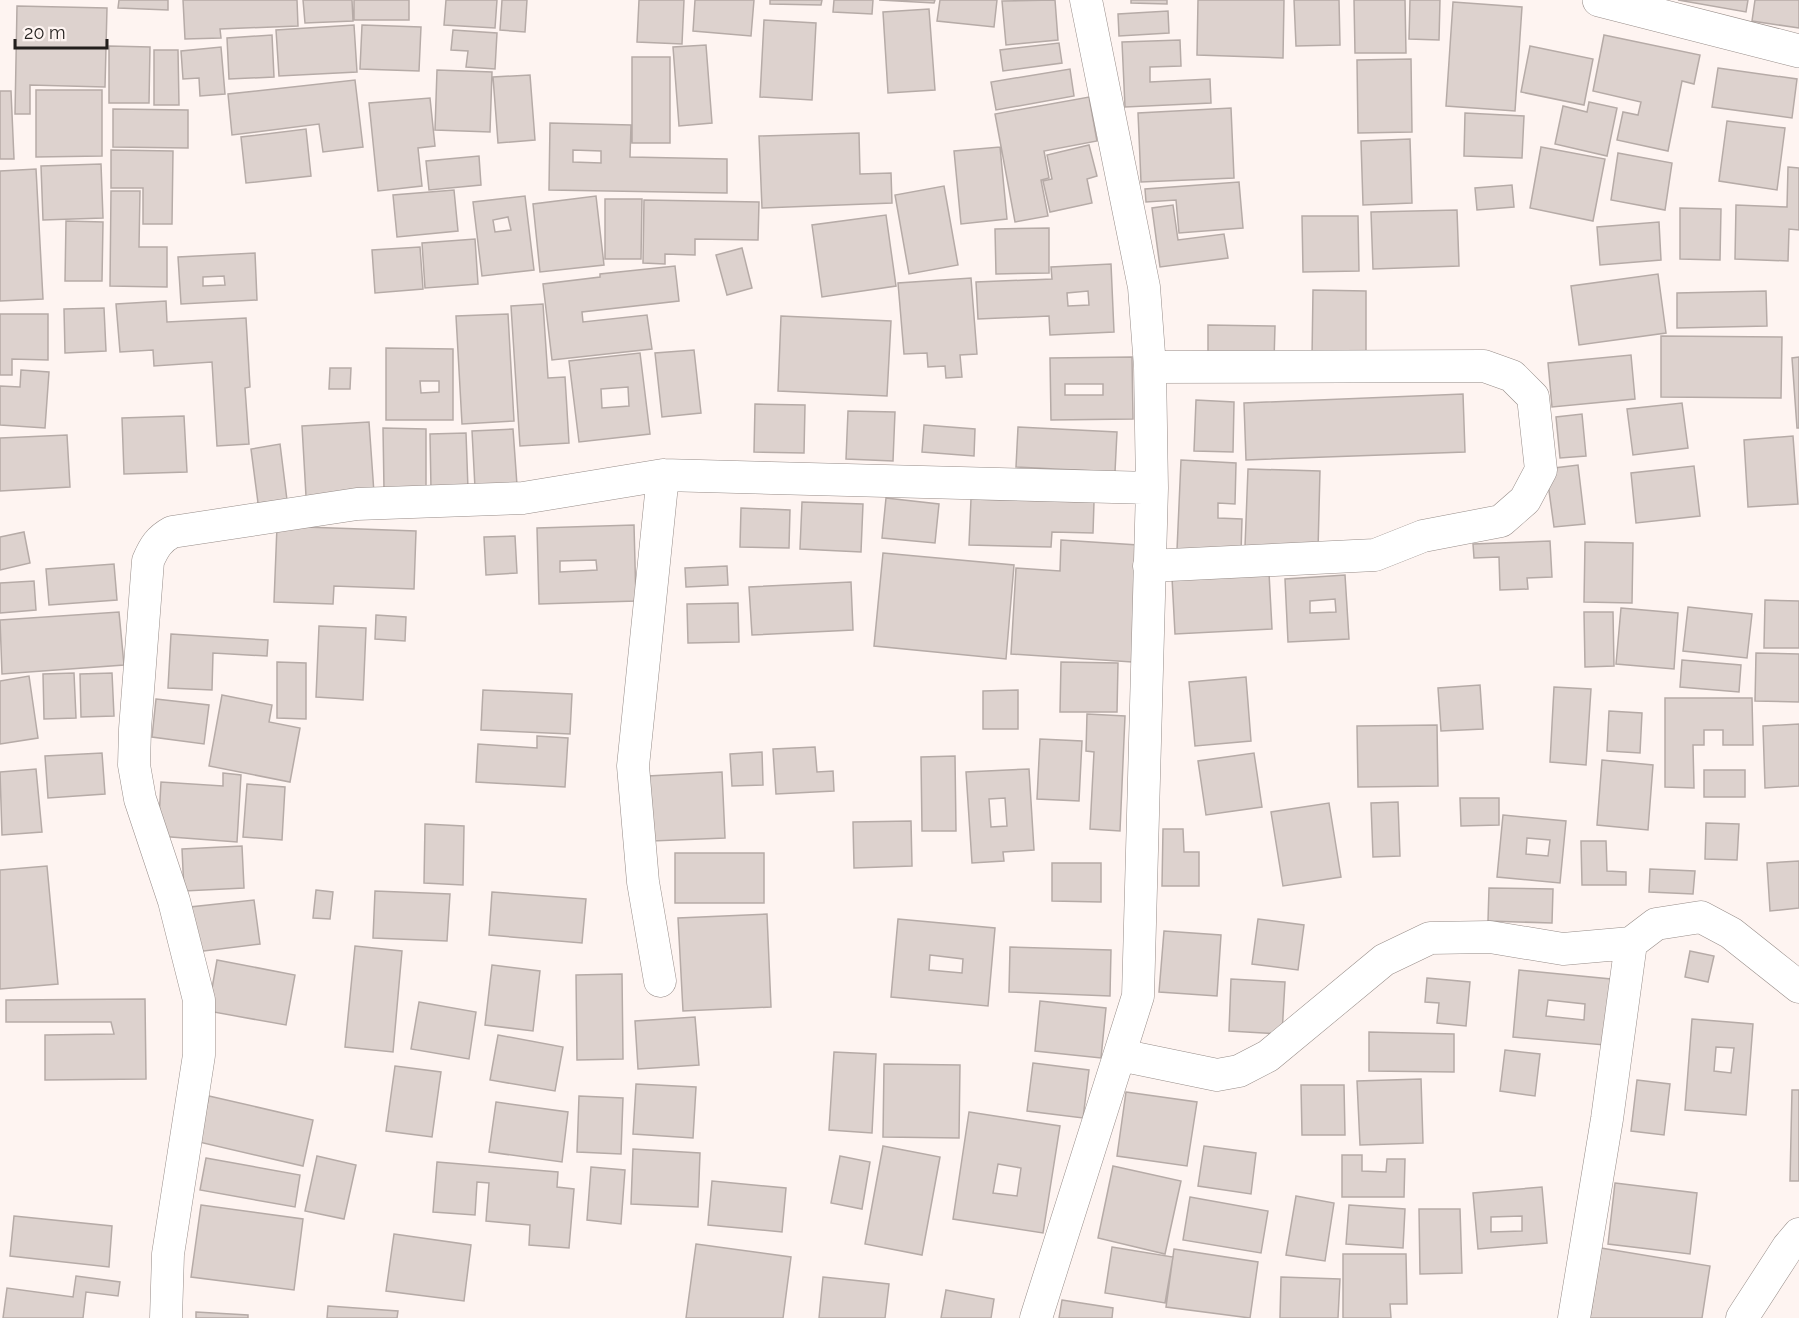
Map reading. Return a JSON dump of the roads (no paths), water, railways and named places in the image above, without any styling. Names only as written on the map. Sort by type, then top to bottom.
[{"type":"street","points":[[1036,1318],[1138,996],[1152,488],[1150,368],[1144,287],[1086,0]]},
{"type":"street","points":[[1599,0],[1799,51]]},
{"type":"street","points":[[1149,566],[1375,555],[1423,536],[1502,521],[1525,500],[1541,470],[1533,397],[1512,376],[1484,366],[1150,368]]},
{"type":"street","points":[[166,1318],[168,1254],[199,1055],[199,1000],[174,901],[140,799],[134,765],[148,561],[162,537],[172,532],[357,504],[523,498],[663,475],[1152,488]]},
{"type":"street","points":[[660,981],[643,882],[633,766],[663,475]]},
{"type":"street","points":[[1119,1056],[1217,1075],[1239,1071],[1268,1056],[1384,960],[1430,938],[1490,937],[1563,949],[1631,943],[1656,924],[1701,917],[1731,933],[1799,987]]},
{"type":"street","points":[[1574,1318],[1607,1119],[1631,943]]},
{"type":"street","points":[[1742,1318],[1788,1247],[1799,1234]]}]
